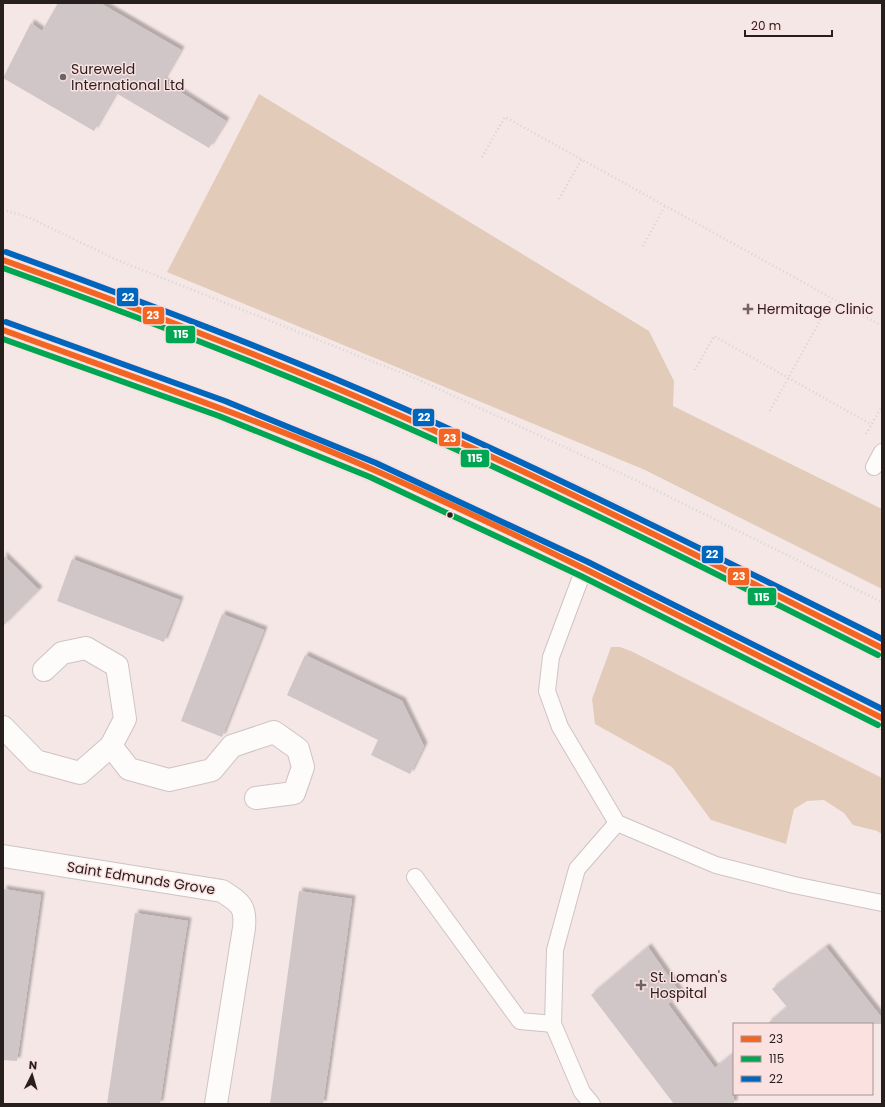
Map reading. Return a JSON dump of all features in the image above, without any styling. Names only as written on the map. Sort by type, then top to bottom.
[{"type":"main road","points":[[3,260],[134,308],[266,359],[454,440],[666,540],[882,648]]},
{"type":"main road","points":[[3,330],[222,409],[373,470],[584,570],[882,718]]},
{"type":"main road","points":[[3,727],[36,761],[80,773],[111,746],[125,719],[117,666],[86,648],[62,653],[44,670]]},
{"type":"main road","points":[[111,746],[129,769],[169,780],[212,770],[232,746],[274,732],[298,749],[303,767],[294,793],[256,798]]},
{"type":"main road","name":"Saint Edmunds Grove","points":[[3,856],[222,891],[238,902],[245,914],[244,928],[216,1104]]},
{"type":"lane","points":[[874,467],[882,452]]},
{"type":"lane","points":[[584,570],[551,657],[547,691],[560,727],[617,823],[716,865],[794,885],[882,903]]},
{"type":"lane","points":[[592,1104],[582,1092],[553,1024],[555,950],[577,869],[617,823]]},
{"type":"lane","points":[[416,877],[520,1021],[553,1024]]},
{"type":"path","points":[[482,157],[505,117],[882,326]]},
{"type":"path","points":[[558,199],[581,160]]},
{"type":"path","points":[[643,246],[665,206]]},
{"type":"path","points":[[3,210],[28,217],[117,260],[417,379],[628,476],[882,602]]},
{"type":"path","points":[[770,411],[832,299]]},
{"type":"path","points":[[695,370],[714,336],[872,425]]},
{"type":"path","points":[[864,437],[882,406]]},
{"type":"shaded area","points":[[259,94],[649,331],[674,381],[673,406],[882,509],[882,589],[645,470],[167,272]]},
{"type":"shaded area","points":[[611,647],[620,647],[633,652],[882,778],[882,834],[877,831],[853,825],[844,813],[824,800],[807,801],[794,809],[786,844],[711,820],[672,767],[595,724],[592,699]]},
{"type":"building","points":[[58,3],[100,3],[181,50],[163,81],[226,121],[209,148],[116,93],[94,131],[3,78],[31,23],[42,31]]},
{"type":"building","points":[[3,555],[39,590],[3,626]]},
{"type":"building","points":[[72,559],[180,600],[164,642],[57,601]]},
{"type":"building","points":[[222,614],[264,630],[222,737],[181,721]]},
{"type":"building","points":[[305,655],[402,701],[424,746],[410,774],[371,755],[378,740],[287,695]]},
{"type":"building","points":[[3,889],[41,895],[17,1061],[3,1060]]},
{"type":"building","points":[[299,891],[352,899],[323,1104],[270,1104]]},
{"type":"building","points":[[135,913],[188,921],[160,1104],[107,1104]]},
{"type":"building","points":[[648,947],[681,994],[668,1004],[715,1068],[733,1054],[734,1104],[674,1104],[591,995]]},
{"type":"building","points":[[826,947],[882,1018],[882,1024],[768,1023],[787,1007],[772,989]]},
{"type":"transit line","name":"22","points":[[6,252],[257,347],[405,409],[704,550],[882,639]]},
{"type":"transit line","name":"23","points":[[3,260],[202,334],[301,373],[399,415],[582,499],[882,648]]},
{"type":"transit line","name":"115","points":[[3,268],[202,342],[300,381],[397,423],[519,478],[699,565],[878,655]]},
{"type":"transit line","name":"22","points":[[6,322],[225,401],[376,463],[588,562],[882,709]]},
{"type":"transit line","name":"23","points":[[3,330],[236,414],[374,470],[566,560],[882,718]]},
{"type":"transit line","name":"115","points":[[3,339],[219,416],[370,477],[581,576],[878,725]]},
{"type":"place","name":"Sureweld International Ltd","points":[[63,77]]},
{"type":"place","name":"Hermitage Clinic","points":[[748,309]]},
{"type":"place","name":"St. Loman's Hospital","points":[[641,985]]}]
